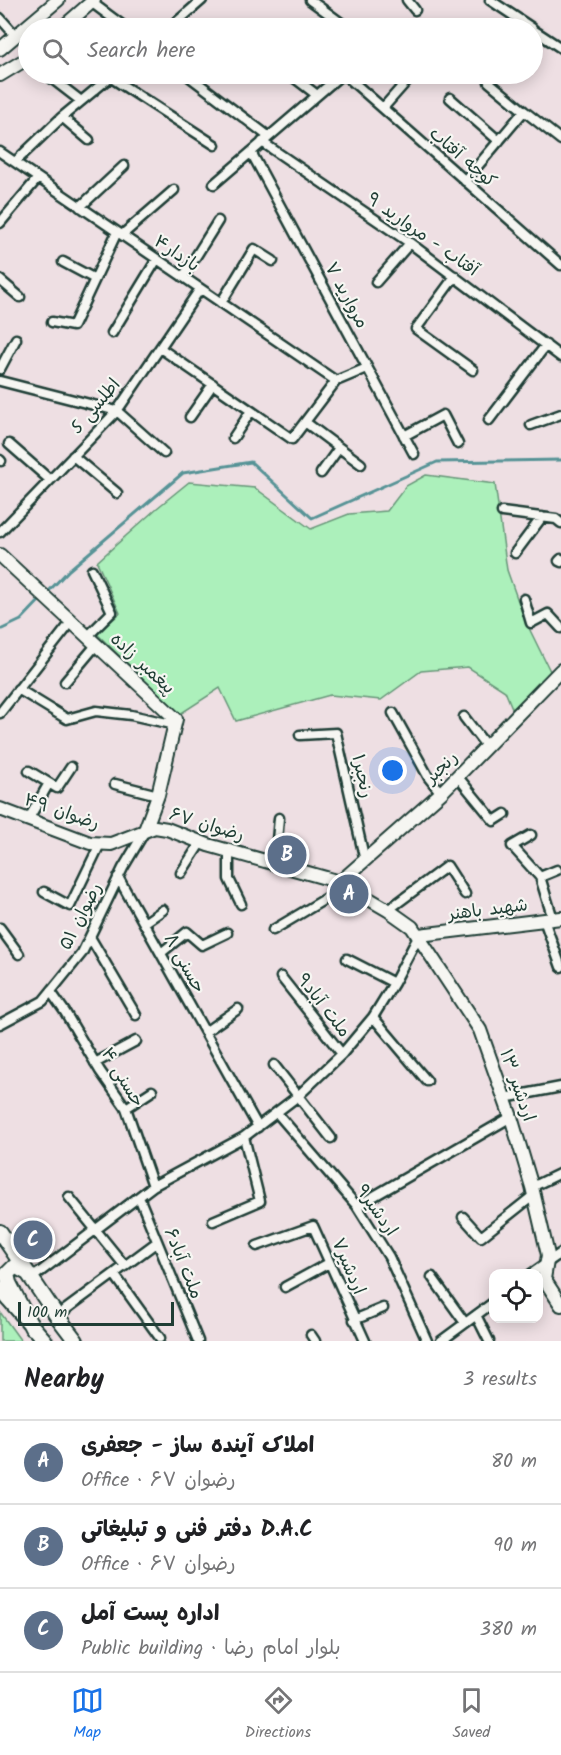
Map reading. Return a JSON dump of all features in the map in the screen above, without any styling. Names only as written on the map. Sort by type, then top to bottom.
[{"type":"main road","points":[[0,1232],[76,1341]]},
{"type":"main road","points":[[30,1276],[23,1269],[15,1266],[7,1274],[9,1283],[32,1328]]},
{"type":"main road","points":[[0,1289],[45,1341]]},
{"type":"street","points":[[310,0],[334,18]]},
{"type":"street","points":[[407,0],[415,10]]},
{"type":"street","points":[[490,0],[516,18]]},
{"type":"street","points":[[73,18],[93,1],[114,18]]},
{"type":"street","points":[[180,18],[196,2]]},
{"type":"street","points":[[35,18],[50,3]]},
{"type":"street","points":[[0,18],[16,36],[0,49]]},
{"type":"street","points":[[543,36],[561,48]]},
{"type":"street","points":[[0,75],[18,65]]},
{"type":"street","points":[[59,84],[81,101]]},
{"type":"street","points":[[15,162],[62,117],[101,84]]},
{"type":"street","points":[[125,84],[215,145]]},
{"type":"street","name":"آفتاب - مروارید ۹","points":[[198,84],[265,139],[456,276],[561,357]]},
{"type":"street","points":[[303,84],[317,95]]},
{"type":"street","points":[[214,184],[331,84]]},
{"type":"street","name":"کوچه آفتاب","points":[[355,84],[561,265]]},
{"type":"street","points":[[383,108],[404,84]]},
{"type":"street","points":[[491,84],[561,140]]},
{"type":"street","points":[[450,98],[499,141]]},
{"type":"street","points":[[465,181],[524,111]]},
{"type":"street","points":[[62,117],[89,140]]},
{"type":"street","name":"مروارید ۷","points":[[251,152],[414,454]]},
{"type":"street","name":"بازدار۴","points":[[1,155],[15,162],[336,381]]},
{"type":"street","points":[[80,207],[124,166]]},
{"type":"street","points":[[0,223],[38,178]]},
{"type":"street","points":[[52,322],[73,326],[120,234],[174,190]]},
{"type":"street","points":[[183,277],[218,220]]},
{"type":"street","points":[[376,282],[410,243]]},
{"type":"street","points":[[221,303],[254,249],[273,261]]},
{"type":"street","points":[[112,333],[157,259]]},
{"type":"street","points":[[63,262],[95,279]]},
{"type":"street","points":[[456,276],[416,329],[473,370]]},
{"type":"street","points":[[0,280],[20,297]]},
{"type":"street","name":"اطلسی 5","points":[[0,532],[117,411],[200,289]]},
{"type":"street","points":[[0,369],[16,339]]},
{"type":"street","points":[[489,420],[546,345]]},
{"type":"street","points":[[160,348],[292,439],[336,381],[367,368]]},
{"type":"street","points":[[0,381],[117,411],[164,453]]},
{"type":"street","points":[[190,417],[213,384]]},
{"type":"street","points":[[233,438],[251,411]]},
{"type":"street","points":[[531,425],[561,414]]},
{"type":"street","points":[[404,436],[443,415],[458,444]]},
{"type":"street","points":[[305,422],[361,465]]},
{"type":"street","points":[[9,444],[50,480]]},
{"type":"street","points":[[321,473],[339,448]]},
{"type":"street","points":[[73,456],[117,493]]},
{"type":"street","points":[[502,512],[556,519],[561,523]]},
{"type":"street","points":[[515,553],[542,517]]},
{"type":"street","name":"پیغمبر زاده","points":[[2,562],[50,600],[171,713],[176,718],[176,725]]},
{"type":"street","points":[[65,682],[112,612],[92,570]]},
{"type":"street","points":[[524,599],[531,623],[548,614],[561,628]]},
{"type":"street","points":[[0,713],[72,621]]},
{"type":"street","name":"رنجبر","points":[[343,884],[365,861],[458,777],[561,670]]},
{"type":"street","points":[[18,689],[67,719],[96,711],[176,725],[158,795],[145,830]]},
{"type":"street","points":[[393,713],[429,777],[441,793]]},
{"type":"street","points":[[464,717],[487,747]]},
{"type":"street","name":"رنجبر۱","points":[[300,735],[336,733],[365,861]]},
{"type":"street","points":[[29,771],[57,788],[71,767]]},
{"type":"street","points":[[458,777],[494,821],[505,814]]},
{"type":"street","points":[[28,820],[49,783]]},
{"type":"street","points":[[115,784],[158,795]]},
{"type":"street","name":"رضوان ۴۹","points":[[0,809],[90,843],[121,842],[145,830]]},
{"type":"street","points":[[275,863],[279,818]]},
{"type":"street","name":"رضوان ۶۷","points":[[145,830],[155,827],[167,829],[201,842],[343,884],[388,909],[419,934]]},
{"type":"street","name":"رضوان ۵۱","points":[[0,1024],[43,1001],[82,954],[118,877],[145,830]]},
{"type":"street","points":[[531,835],[512,846],[540,877],[553,919],[561,967]]},
{"type":"street","points":[[181,873],[201,842]]},
{"type":"street","points":[[44,892],[70,906],[100,844]]},
{"type":"street","points":[[230,851],[230,879],[241,904]]},
{"type":"street","points":[[388,909],[447,866],[465,894]]},
{"type":"street","points":[[540,877],[557,870]]},
{"type":"street","name":"حسنی ۸","points":[[118,877],[258,1127]]},
{"type":"street","points":[[273,930],[343,884]]},
{"type":"street","points":[[144,923],[163,910]]},
{"type":"street","name":"شهید باهنر","points":[[419,934],[553,919]]},
{"type":"street","points":[[0,928],[19,954]]},
{"type":"street","points":[[161,953],[187,932],[202,945],[227,933]]},
{"type":"street","points":[[30,1276],[97,1231],[153,1186],[244,1137],[298,1096],[342,1054],[373,1017],[394,983],[419,934]]},
{"type":"street","name":"اردشیر ۱۳","points":[[419,934],[476,1021],[511,1117],[533,1191],[547,1249],[548,1261],[544,1279],[561,1305]]},
{"type":"street","points":[[90,937],[136,1015]]},
{"type":"street","points":[[346,959],[394,983]]},
{"type":"street","name":"ملت آباد۹","points":[[281,977],[342,1054]]},
{"type":"street","name":"حسنی ۴","points":[[51,992],[126,1108],[153,1186]]},
{"type":"street","points":[[205,1032],[238,1009]]},
{"type":"street","points":[[373,1017],[427,1081]]},
{"type":"street","points":[[95,1063],[136,1041]]},
{"type":"street","points":[[274,1065],[331,1138]]},
{"type":"street","points":[[504,1098],[561,1087]]},
{"type":"street","points":[[126,1108],[152,1091]]},
{"type":"street","name":"اردشیر۹","points":[[277,1113],[357,1206],[389,1257],[428,1341]]},
{"type":"street","points":[[357,1206],[511,1117]]},
{"type":"street","points":[[213,1221],[260,1201],[244,1137]]},
{"type":"street","points":[[463,1217],[481,1237],[533,1191],[561,1173]]},
{"type":"street","points":[[69,1197],[125,1266]]},
{"type":"street","name":"ملت آباد۶","points":[[139,1197],[198,1341]]},
{"type":"street","name":"اردشیر۷","points":[[257,1246],[313,1226],[365,1341]]},
{"type":"street","points":[[57,1316],[158,1242]]},
{"type":"street","points":[[538,1269],[561,1253]]},
{"type":"street","points":[[285,1287],[329,1263]]},
{"type":"street","points":[[114,1274],[160,1338]]},
{"type":"street","points":[[432,1277],[465,1323]]},
{"type":"street","points":[[441,1341],[489,1306]]},
{"type":"street","points":[[354,1320],[383,1308]]},
{"type":"street","points":[[476,1315],[489,1341]]},
{"type":"green space","points":[[426,475],[495,484],[507,570],[524,618],[555,681],[517,720],[505,691],[468,667],[421,671],[381,700],[330,695],[236,721],[220,688],[180,714],[97,634],[120,613],[97,562],[189,482],[255,488],[311,529],[349,514],[387,511],[406,486]]},
{"type":"green space","points":[[0,1312],[21,1341],[0,1341]]},
{"type":"waterway","points":[[46,594],[69,570],[183,473],[251,462],[312,518],[437,462],[561,460]]},
{"type":"waterway","points":[[0,630],[21,620],[41,599]]},
{"type":"place","name":"دفتر فنی و تبلیغاتی D.A.C","points":[[287,855]]},
{"type":"place","name":"املاک آینده ساز - جعفری","points":[[349,894]]},
{"type":"place","name":"اداره پست آمل","points":[[33,1240]]}]
